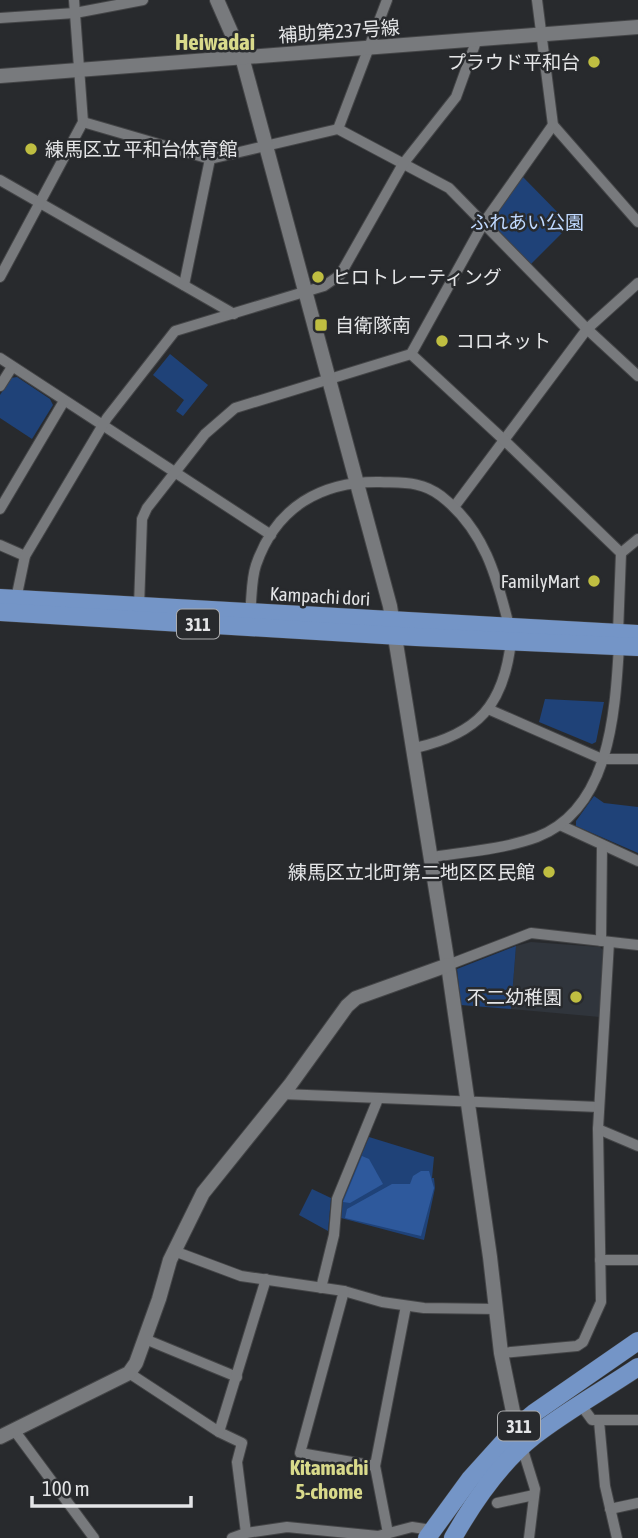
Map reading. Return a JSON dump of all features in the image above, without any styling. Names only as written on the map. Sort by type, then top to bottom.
[{"type":"main road","name":"Kampachi dori","points":[[8,599],[250,613],[394,628]]},
{"type":"main road","name":"Kampachi dori","points":[[0,612],[510,634],[619,640],[638,647]]},
{"type":"main road","name":"Kampachi dori","points":[[619,640],[638,634]]},
{"type":"main road","name":"311","points":[[429,1534],[470,1479],[516,1428],[638,1341]]},
{"type":"main road","name":"311","points":[[453,1538],[479,1496],[522,1447],[547,1426],[638,1367]]},
{"type":"street","points":[[0,277],[83,122],[74,0]]},
{"type":"street","points":[[0,18],[75,13],[142,0]]},
{"type":"street","points":[[217,0],[242,58],[394,628],[448,965],[501,1353],[516,1428],[536,1489],[529,1538]]},
{"type":"street","points":[[338,129],[387,0]]},
{"type":"street","points":[[537,0],[553,125],[638,222]]},
{"type":"street","name":"補助第237号線","points":[[0,76],[638,27]]},
{"type":"street","points":[[8,599],[24,556],[102,425],[176,331],[330,283],[340,275],[403,164],[456,97],[477,39]]},
{"type":"street","points":[[83,122],[210,159],[338,129],[449,188],[587,329],[638,376]]},
{"type":"street","points":[[139,607],[142,519],[147,508],[205,434],[234,408],[411,355],[483,224],[553,125]]},
{"type":"street","points":[[184,285],[210,159]]},
{"type":"street","points":[[0,180],[234,314]]},
{"type":"street","points":[[454,507],[587,329],[638,283]]},
{"type":"street","points":[[411,355],[504,439],[621,553],[615,704],[602,759],[584,799],[559,825],[521,842],[432,858]]},
{"type":"street","points":[[0,358],[271,535]]},
{"type":"street","points":[[0,386],[12,367]]},
{"type":"street","points":[[0,509],[64,401]]},
{"type":"street","points":[[250,613],[256,564],[271,535],[287,513],[302,500],[357,482],[416,483],[434,491],[454,507],[493,564],[510,634],[504,680],[488,709],[466,730],[415,748]]},
{"type":"street","points":[[621,553],[638,539]]},
{"type":"street","points":[[0,545],[24,556]]},
{"type":"street","points":[[488,709],[602,759],[638,759]]},
{"type":"street","points":[[559,825],[638,861]]},
{"type":"street","points":[[501,1353],[577,1346],[583,1342],[601,1302],[598,1107],[605,942],[602,845]]},
{"type":"street","points":[[0,1437],[129,1373],[145,1339],[174,1251],[206,1187],[282,1094],[351,1001],[531,933],[605,942],[637,942]]},
{"type":"street","points":[[282,1094],[598,1107]]},
{"type":"street","points":[[321,1288],[334,1235],[337,1199],[378,1099]]},
{"type":"street","points":[[598,1129],[638,1146]]},
{"type":"street","points":[[174,1251],[241,1276],[344,1291],[405,1306],[497,1309]]},
{"type":"street","points":[[600,1260],[638,1260]]},
{"type":"street","points":[[219,1432],[266,1279]]},
{"type":"street","points":[[344,1291],[300,1453],[375,1466]]},
{"type":"street","points":[[388,1533],[375,1466],[405,1306]]},
{"type":"street","points":[[145,1339],[237,1377]]},
{"type":"street","points":[[129,1373],[242,1444],[237,1462],[246,1533]]},
{"type":"street","points":[[580,1405],[592,1420],[638,1420]]},
{"type":"street","points":[[599,1421],[605,1486],[617,1538]]},
{"type":"street","points":[[14,1430],[93,1538]]},
{"type":"street","points":[[497,1503],[534,1495]]},
{"type":"street","points":[[610,1509],[638,1503]]},
{"type":"street","points":[[232,1538],[246,1533],[287,1527],[327,1535],[378,1536],[412,1527],[429,1534]]},
{"type":"shaded area","points":[[531,942],[600,947],[604,951],[600,1017],[511,1009],[516,946]]},
{"type":"shaded area","points":[[362,1156],[369,1159],[383,1184],[350,1203],[343,1202]]},
{"type":"shaded area","points":[[421,1171],[429,1171],[434,1188],[421,1236],[345,1218],[347,1209],[392,1184],[410,1184],[413,1176]]},
{"type":"green space","name":"ふれあい公園","points":[[522,176],[570,225],[529,266],[492,227],[490,221]]},
{"type":"green space","points":[[170,354],[208,385],[183,416],[176,411],[184,400],[153,375]]},
{"type":"green space","points":[[17,377],[50,399],[53,405],[32,439],[0,418],[0,395],[11,378]]},
{"type":"green space","points":[[545,699],[604,702],[596,742],[592,744],[539,722]]},
{"type":"green space","points":[[594,796],[604,803],[638,807],[638,853],[576,826],[576,821]]},
{"type":"green space","points":[[516,946],[511,1009],[461,1005],[457,969]]},
{"type":"green space","points":[[369,1137],[434,1157],[432,1178],[435,1188],[424,1240],[341,1218],[343,1199]]},
{"type":"green space","points":[[312,1189],[331,1198],[328,1231],[299,1215]]},
{"type":"place","name":"プラウド平和台","points":[[594,62]]},
{"type":"place","name":"練馬区立 平和台体育館","points":[[31,149]]},
{"type":"place","name":"ヒロトレーティング","points":[[318,277]]},
{"type":"place","name":"自衛隊南","points":[[321,325]]},
{"type":"place","name":"コロネット","points":[[442,341]]},
{"type":"place","name":"FamilyMart","points":[[594,581]]},
{"type":"place","name":"練馬区立北町第二地区区民館","points":[[549,872]]},
{"type":"place","name":"不二幼稚園","points":[[576,997]]},
{"type":"district","name":"Heiwadai","points":[[215,42]]},
{"type":"district","name":"Kitamachi 5-chome","points":[[329,1479]]}]
